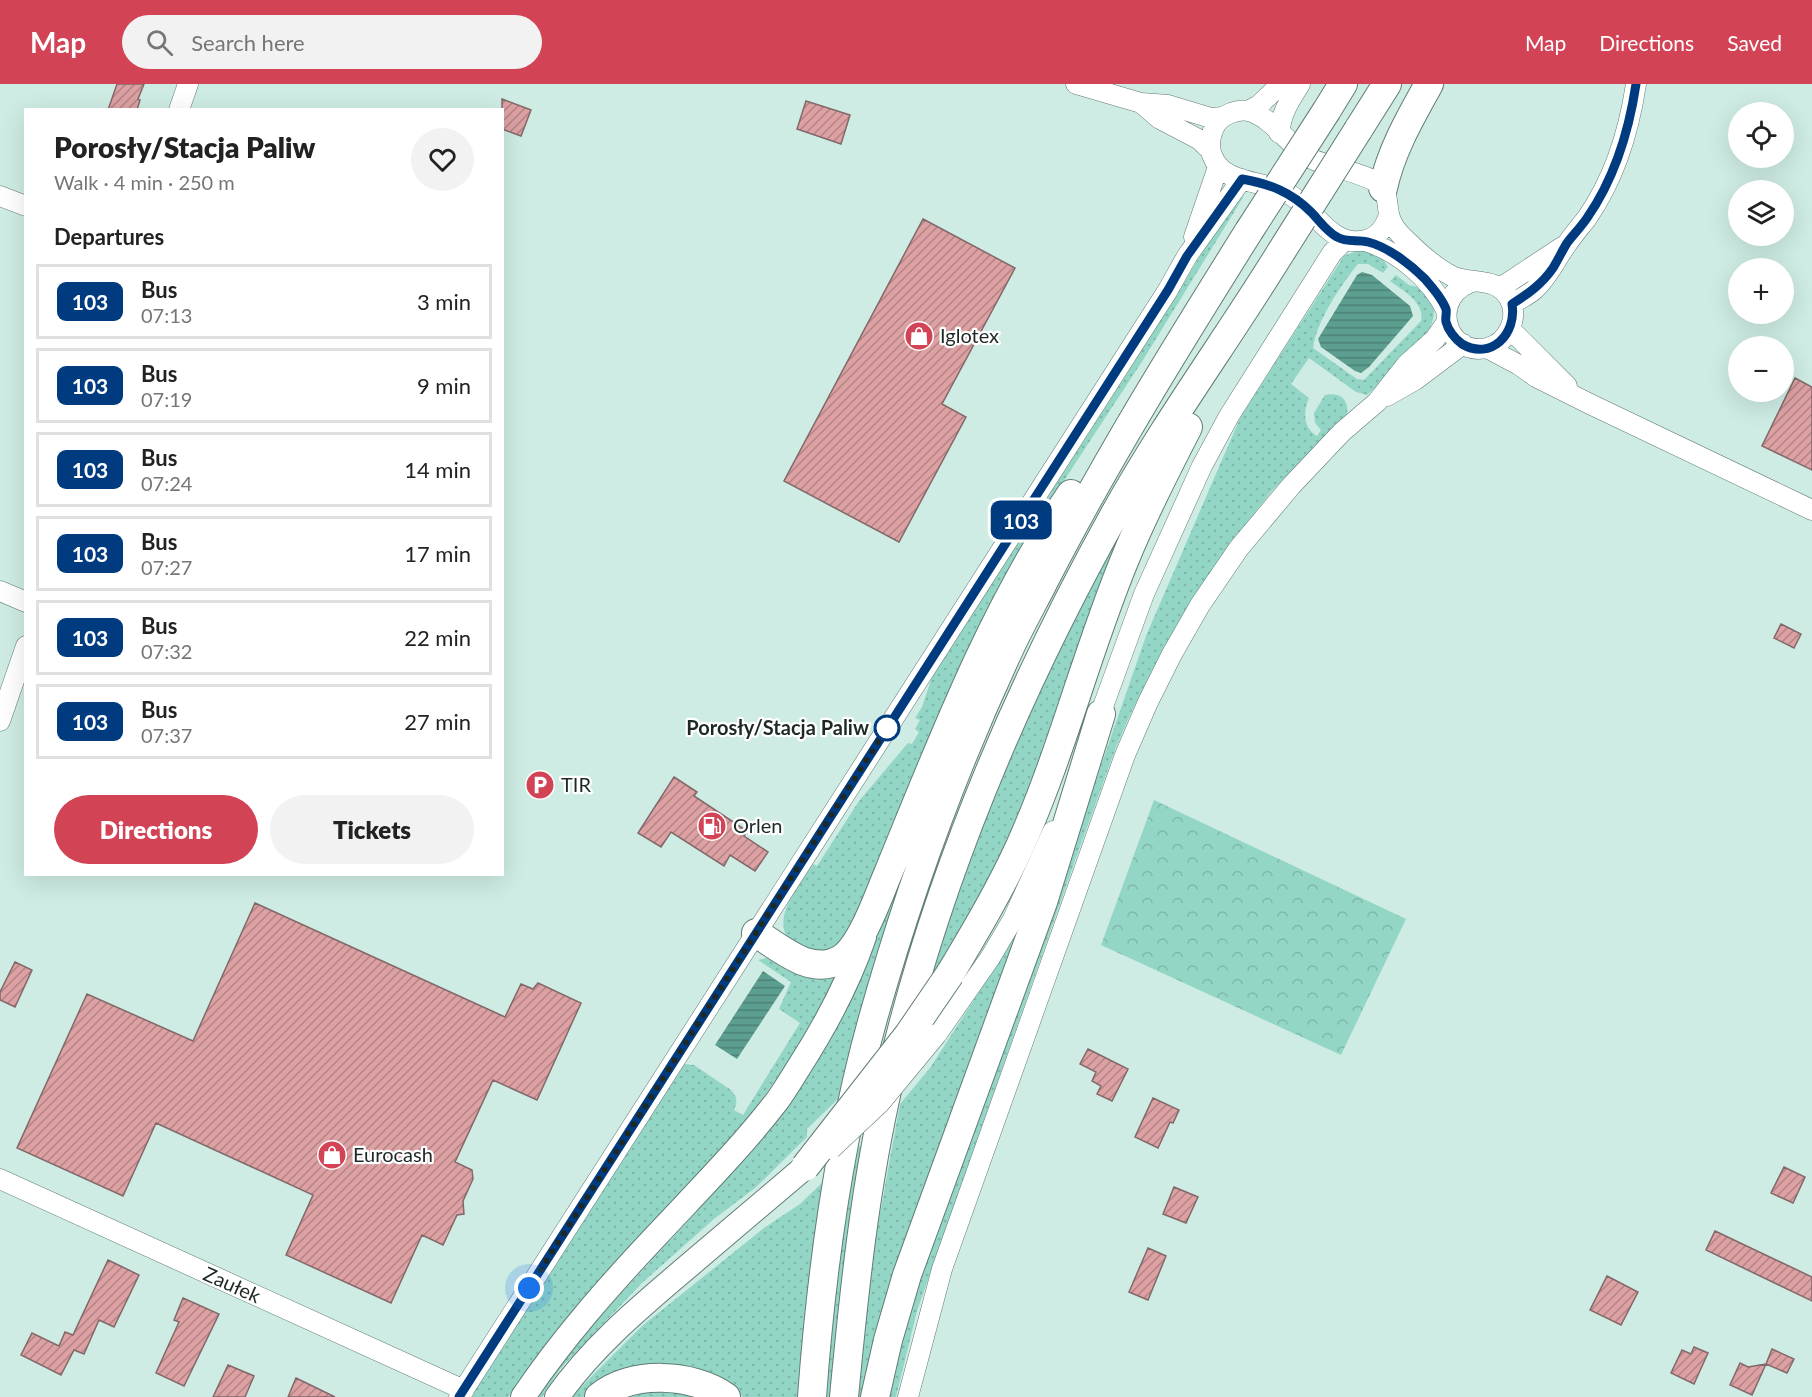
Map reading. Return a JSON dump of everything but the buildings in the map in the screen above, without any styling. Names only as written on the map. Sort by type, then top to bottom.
[{"type":"highway","points":[[812,1397],[835,1199],[851,1114],[872,1024],[896,942],[966,749],[1007,652],[1077,517],[1160,374],[1343,84]]},
{"type":"highway","points":[[844,1397],[865,1217],[888,1085],[925,949],[975,808],[1008,728],[1076,586],[1119,506],[1388,84]]},
{"type":"highway","points":[[1386,202],[1388,164],[1429,84]]},
{"type":"highway","points":[[805,1167],[909,1034],[950,974],[985,915],[1020,846],[1044,785],[1094,639],[1125,558],[1157,488],[1248,305]]},
{"type":"highway","points":[[756,933],[797,959],[814,965],[830,965],[843,958],[852,949],[871,915],[963,693],[1029,561],[1095,458],[1160,374]]},
{"type":"highway","points":[[875,1397],[888,1340],[907,1275],[1043,902],[1101,714]]},
{"type":"highway","points":[[599,1397],[627,1382],[658,1378],[685,1379],[706,1386],[726,1397]]},
{"type":"main road","points":[[523,1397],[585,1315],[694,1197],[778,1099],[834,1010],[854,965],[871,915]]},
{"type":"main road","points":[[557,1397],[570,1378],[604,1340],[640,1306],[805,1167]]},
{"type":"street","points":[[180,108],[188,84]]},
{"type":"street","points":[[1076,84],[1141,103],[1168,105],[1211,118],[1248,111],[1262,117],[1295,148],[1311,159],[1336,169],[1370,178],[1386,202],[1394,227],[1429,260],[1452,276],[1488,282],[1506,296],[1513,321],[1510,329],[1498,343],[1487,348]]},
{"type":"street","points":[[1248,111],[1259,105],[1281,84]]},
{"type":"street","points":[[1279,133],[1286,104],[1300,84]]},
{"type":"street","points":[[1506,296],[1535,290],[1552,269],[1566,244],[1587,218],[1615,164],[1628,127],[1636,84]]},
{"type":"street","points":[[1141,103],[1160,119],[1200,140],[1224,172],[1242,179],[1268,184],[1288,193],[1332,234],[1380,245],[1423,278],[1436,292],[1451,333],[1463,344],[1470,347],[1487,348],[1579,399],[1812,510]]},
{"type":"street","points":[[1187,256],[1214,158],[1212,133],[1216,124],[1223,117]]},
{"type":"street","points":[[462,1393],[1168,290],[1187,256],[1242,179]]},
{"type":"street","points":[[0,196],[24,205]]},
{"type":"street","points":[[805,1167],[832,1149],[880,1104],[937,1034],[990,958],[1013,919],[1048,843],[1101,714],[1144,594],[1202,466],[1229,416],[1332,253],[1355,240],[1380,233],[1387,222],[1386,202]]},
{"type":"street","points":[[1377,402],[1407,364],[1435,339],[1446,316],[1448,303],[1456,291],[1461,286],[1475,281]]},
{"type":"street","points":[[1510,329],[1579,399]]},
{"type":"street","points":[[908,1397],[942,1269],[1125,755],[1148,702],[1200,605],[1239,548],[1306,470],[1342,432],[1377,402],[1415,380],[1463,344]]},
{"type":"street","points":[[0,591],[24,601]]},
{"type":"street","points":[[0,722],[24,652]]},
{"type":"street","name":"Zaułek","points":[[0,1179],[462,1393]]},
{"type":"green space","points":[[1244,196],[1143,360],[1031,531],[856,921],[833,954],[796,946],[787,937],[784,927],[784,916],[793,894],[813,864],[817,866],[859,801],[908,743],[912,744],[919,732],[915,729],[920,720],[915,718],[922,707],[932,677],[1121,383],[1233,203]]},
{"type":"green space","points":[[1364,248],[1379,253],[1388,267],[1383,273],[1368,264],[1358,264],[1337,292],[1319,326],[1313,348],[1357,379],[1364,380],[1421,321],[1420,308],[1407,293],[1390,281],[1396,275],[1409,285],[1422,288],[1431,299],[1434,316],[1430,329],[1412,354],[1367,395],[1356,392],[1309,358],[1291,384],[1309,398],[1306,408],[1307,424],[1312,433],[1317,436],[1321,430],[1315,423],[1314,413],[1325,395],[1342,398],[1347,404],[1347,414],[1271,492],[1226,550],[1165,645],[1131,713],[1116,747],[1076,858],[917,1311],[896,1397],[886,1397],[917,1277],[1014,1016],[1146,636],[1241,416],[1344,256]]},
{"type":"green space","points":[[1132,508],[1018,819],[969,919],[932,977],[955,898],[1013,748],[1058,651]]},
{"type":"green space","points":[[959,726],[845,1092],[807,1129],[807,1137],[755,1188],[714,1219],[642,1283],[561,1368],[542,1397],[536,1397],[572,1347],[709,1198],[773,1124]]},
{"type":"green space","points":[[1154,800],[1406,919],[1341,1055],[1101,945]]},
{"type":"green space","points":[[1019,930],[866,1397],[856,1397],[871,1263],[900,1104],[930,1068]]},
{"type":"green space","points":[[771,957],[839,974],[811,1031],[748,1118],[706,1168],[575,1308],[508,1397],[471,1397],[684,1064],[694,1065],[731,1090],[736,1099],[734,1110],[743,1115],[800,1023],[779,1009],[791,982],[758,960]]},
{"type":"green space","points":[[869,1136],[832,1397],[825,1397],[841,1245],[858,1148]]},
{"type":"green space","points":[[827,1178],[802,1342],[799,1397],[743,1397],[732,1389],[598,1386],[583,1397],[571,1397],[642,1326],[764,1228],[800,1204]]},
{"type":"green space","points":[[661,1387],[709,1397],[624,1397]]},
{"type":"shaded area","points":[[1362,272],[1372,275],[1410,306],[1413,316],[1369,367],[1361,373],[1321,347],[1318,339],[1357,275]]},
{"type":"shaded area","points":[[763,971],[785,986],[737,1059],[715,1045]]},
{"type":"bus line","name":"103","points":[[459,1397],[1044,485],[1168,290],[1187,256],[1242,179],[1268,184],[1288,193],[1310,210],[1337,238],[1355,242],[1365,240],[1380,245],[1423,278],[1436,292],[1446,310],[1446,323],[1456,340],[1470,347],[1487,348],[1498,343],[1507,335],[1513,321],[1512,304],[1535,290],[1552,269],[1566,244],[1587,218],[1601,194],[1628,127],[1636,84]]},
{"type":"place","name":"Iglotex","points":[[919,336]]},
{"type":"place","name":"Porosły/Stacja Paliw","points":[[887,728]]},
{"type":"place","name":"TIR","points":[[540,785]]},
{"type":"place","name":"Orlen","points":[[712,826]]},
{"type":"place","name":"Eurocash","points":[[332,1155]]},
{"type":"route","points":[[529,1288],[887,728]]}]
